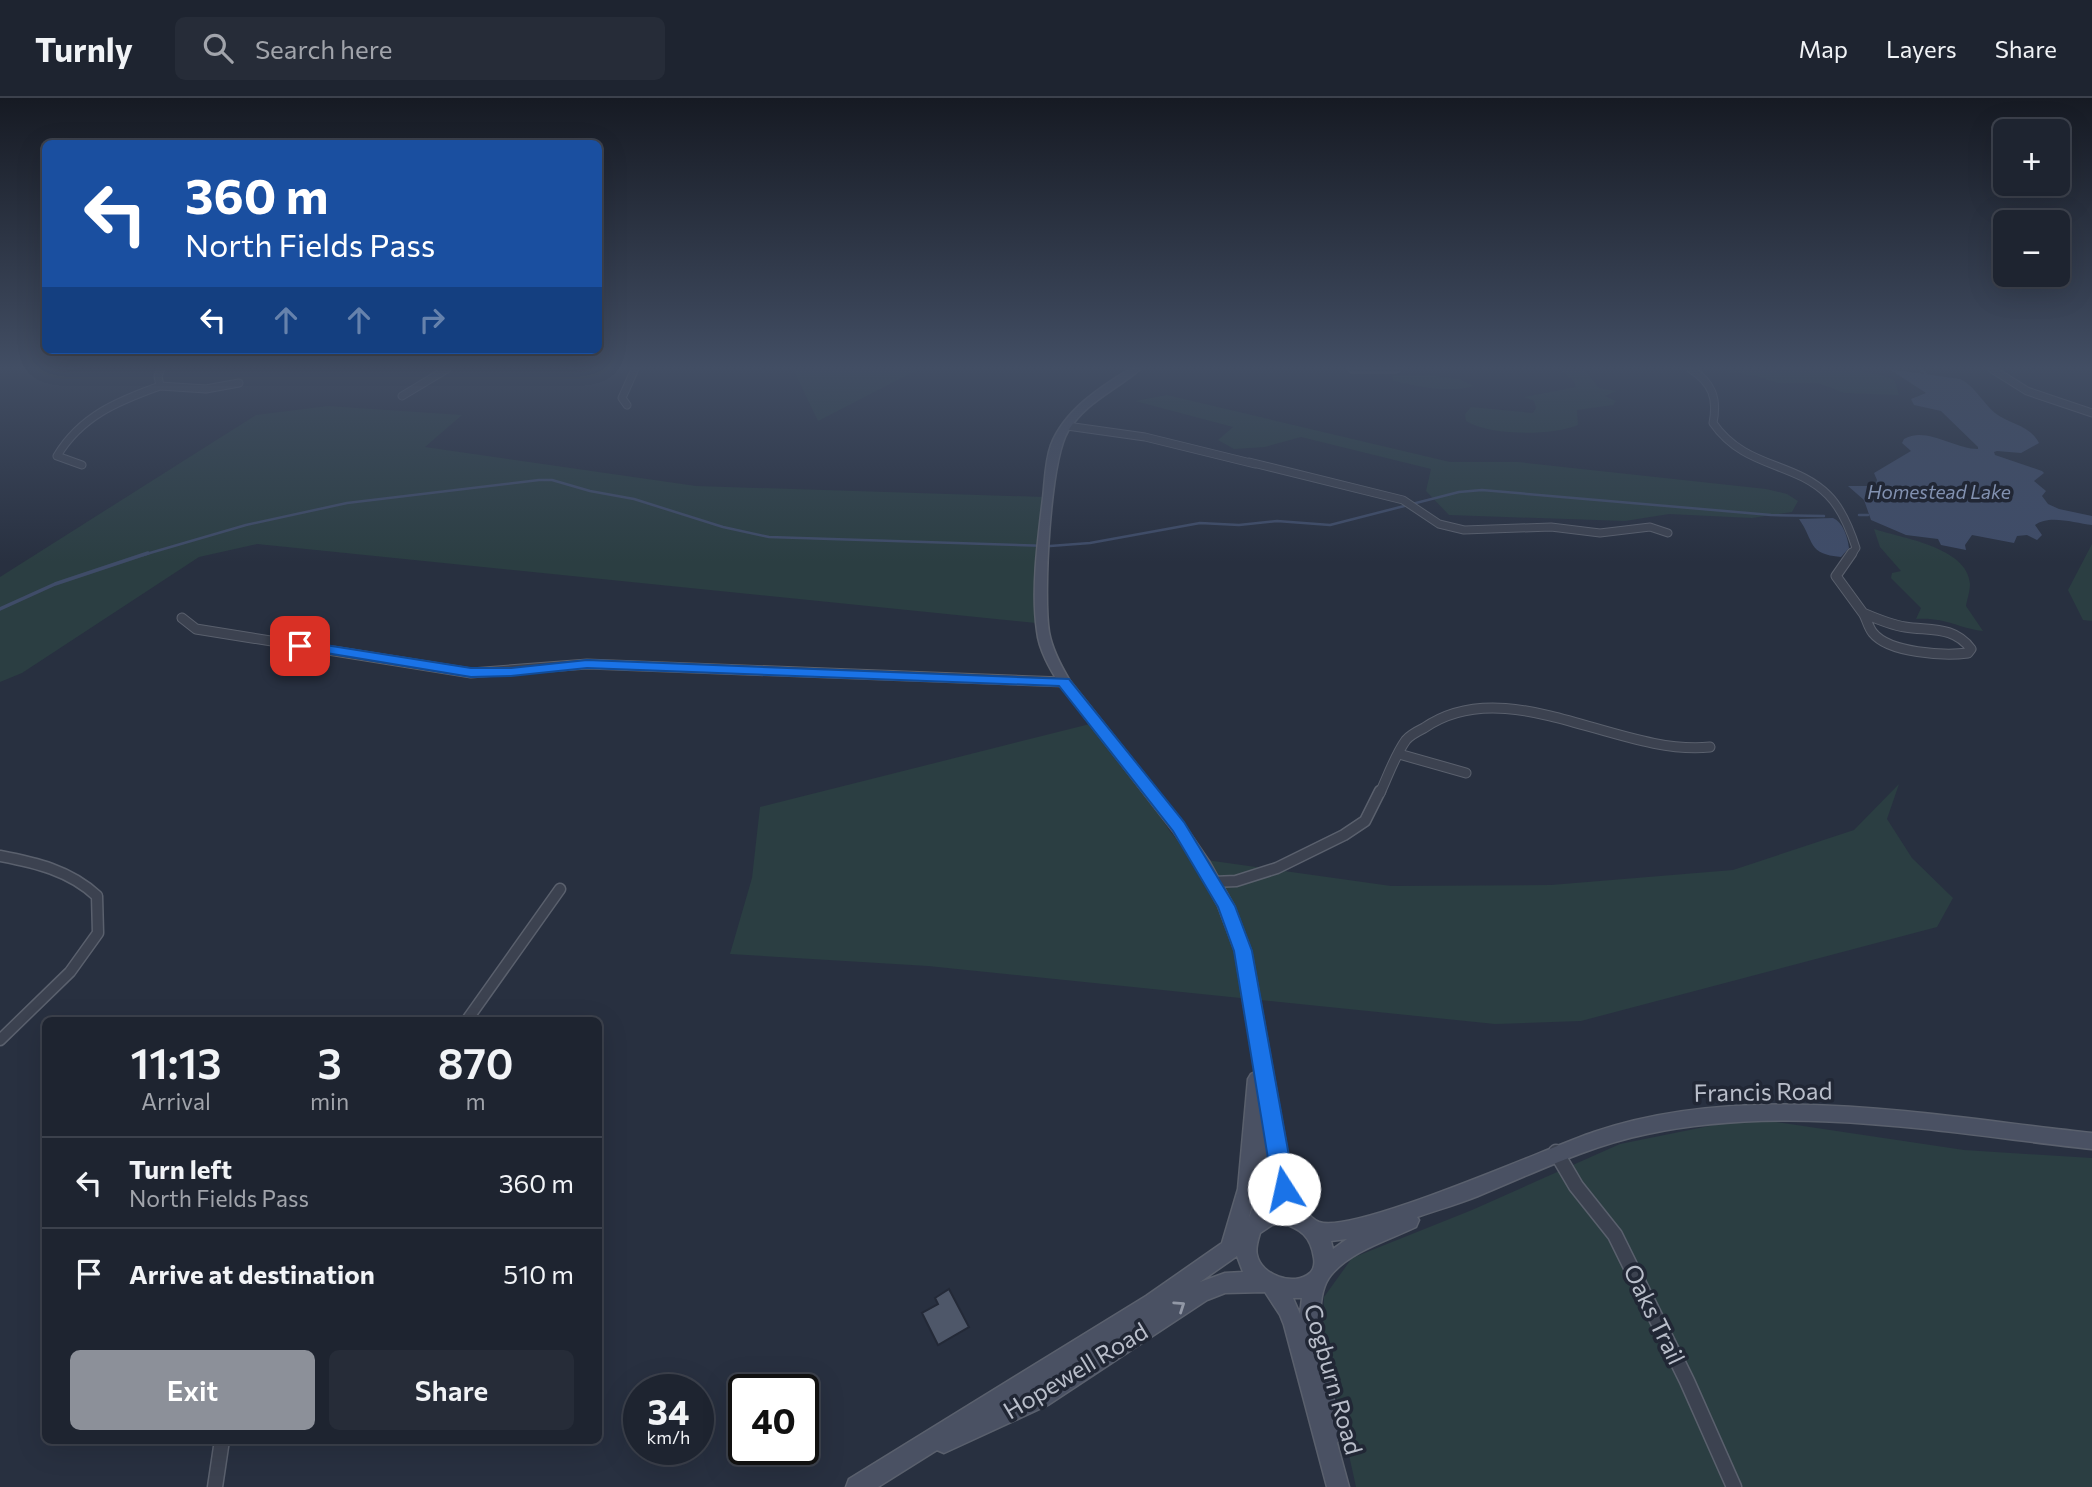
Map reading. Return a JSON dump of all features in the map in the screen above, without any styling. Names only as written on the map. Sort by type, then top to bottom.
[{"type":"street","points":[[70,434],[57,456],[82,465]]},
{"type":"street","points":[[1063,434],[1052,458],[1040,604],[1042,633],[1050,657],[1064,682],[1178,827],[1226,906],[1243,951],[1284,1189],[1293,1209],[1322,1242],[1325,1255],[1319,1275],[1297,1290],[1270,1285],[1248,1262],[1245,1250],[1259,1055]]},
{"type":"street","points":[[1122,434],[1404,500],[1439,524],[1464,530],[1551,527],[1600,533],[1650,527],[1668,533]]},
{"type":"street","points":[[1719,434],[1721,438],[1750,456],[1802,478],[1826,493],[1842,516],[1856,548],[1836,576],[1849,599],[1862,612],[1873,634],[1928,654],[1955,656],[1968,653],[1970,649],[1964,638],[1952,632],[1897,625],[1862,612]]},
{"type":"street","points":[[182,618],[196,629],[471,673],[587,664],[1064,682]]},
{"type":"street","points":[[1213,882],[1236,881],[1277,868],[1352,831],[1365,821],[1407,739],[1418,729],[1450,712],[1482,708],[1528,712],[1681,750],[1710,747]]},
{"type":"street","points":[[1399,754],[1466,773]]},
{"type":"street","points":[[0,856],[64,872],[84,882],[97,897],[98,933],[70,972],[0,1040]]},
{"type":"street","points":[[469,1017],[560,889]]},
{"type":"street","points":[[1245,1236],[1264,1211],[1268,1186],[1257,1079]]},
{"type":"street","name":"Francis Road","points":[[1309,1226],[1343,1232],[1360,1229],[1447,1198],[1556,1152],[1649,1125],[1699,1117],[1749,1113],[1859,1117],[2092,1141]]},
{"type":"street","name":"Oaks Trail","points":[[1556,1152],[1576,1186],[1599,1212],[1621,1245],[1687,1381],[1734,1487]]},
{"type":"street","name":"Francis Road","points":[[1319,1275],[1348,1249],[1447,1198]]},
{"type":"street","points":[[1245,1236],[1280,1214],[1309,1226]]},
{"type":"street","name":"Hopewell Road","points":[[857,1487],[1153,1303],[1245,1236]]},
{"type":"street","name":"Cogburn Road","points":[[1319,1275],[1309,1308],[1310,1331],[1339,1487]]},
{"type":"street","name":"Hopewell Road","points":[[886,1470],[1040,1397],[1098,1362],[1201,1292],[1225,1283],[1270,1285]]},
{"type":"street","name":"Cogburn Road","points":[[1270,1285],[1288,1309],[1294,1325],[1339,1487]]},
{"type":"street","points":[[215,1487],[221,1444]]},
{"type":"green space","points":[[226,434],[440,434],[425,447],[696,486],[1044,497],[1036,623],[257,544],[199,557],[22,673],[0,682],[0,577]]},
{"type":"green space","points":[[1225,434],[1331,434],[1450,462],[1518,462],[1766,489],[1787,494],[1798,501],[1792,512],[1752,518],[1669,514],[1625,521],[1449,515],[1426,491],[1431,469],[1301,437],[1265,447],[1234,449],[1218,440]]},
{"type":"green space","points":[[1874,529],[1931,546],[1958,561],[1966,571],[1970,584],[1966,606],[1983,631],[1944,621],[1916,619],[1921,608],[1891,578],[1892,573],[1901,571],[1880,547]]},
{"type":"green space","points":[[2092,544],[2092,621],[2083,620],[2068,590]]},
{"type":"green space","points":[[1098,722],[1169,830],[1192,858],[1391,886],[1551,885],[1733,870],[1854,830],[1899,784],[1887,819],[1912,858],[1953,898],[1937,927],[1581,1021],[1495,1024],[928,966],[730,954],[752,878],[760,807]]},
{"type":"green space","points":[[1749,1118],[1964,1150],[2092,1158],[2092,1487],[1356,1487],[1323,1336],[1324,1297],[1352,1258],[1472,1210],[1620,1144]]},
{"type":"water","name":"Homestead Lake","points":[[1964,434],[2032,434],[2039,443],[2021,453],[1997,451],[1994,452],[1995,455],[2042,471],[2044,473],[2034,481],[2046,491],[2042,496],[2048,504],[2092,516],[2092,525],[2047,520],[2035,525],[2042,535],[2037,540],[2027,535],[2017,536],[2014,543],[1972,535],[1965,545],[1966,550],[1941,545],[1938,539],[1906,535],[1871,520],[1864,500],[1848,486],[1875,486],[1877,480],[1874,473],[1911,451],[1902,443],[1904,439],[1913,436],[1931,436],[1969,448],[1978,447]]},
{"type":"water","points":[[1833,518],[1842,527],[1849,548],[1841,557],[1817,550],[1799,519]]},
{"type":"building","points":[[949,1289],[969,1327],[938,1345],[922,1313],[938,1304],[935,1298]]},
{"type":"waterway","points":[[143,555],[246,525],[347,503],[539,480],[552,480],[590,491],[634,499],[723,527],[769,537],[1050,546],[1090,543],[1200,523],[1239,525],[1277,521],[1330,525],[1459,492],[1482,490],[1771,515],[1824,516]]},
{"type":"waterway","points":[[1859,515],[1868,515]]},
{"type":"waterway","points":[[0,609],[55,584],[148,553]]},
{"type":"route","points":[[300,646],[471,673],[587,664],[1064,682],[1178,827],[1204,865],[1226,906],[1243,951],[1284,1189]]}]
